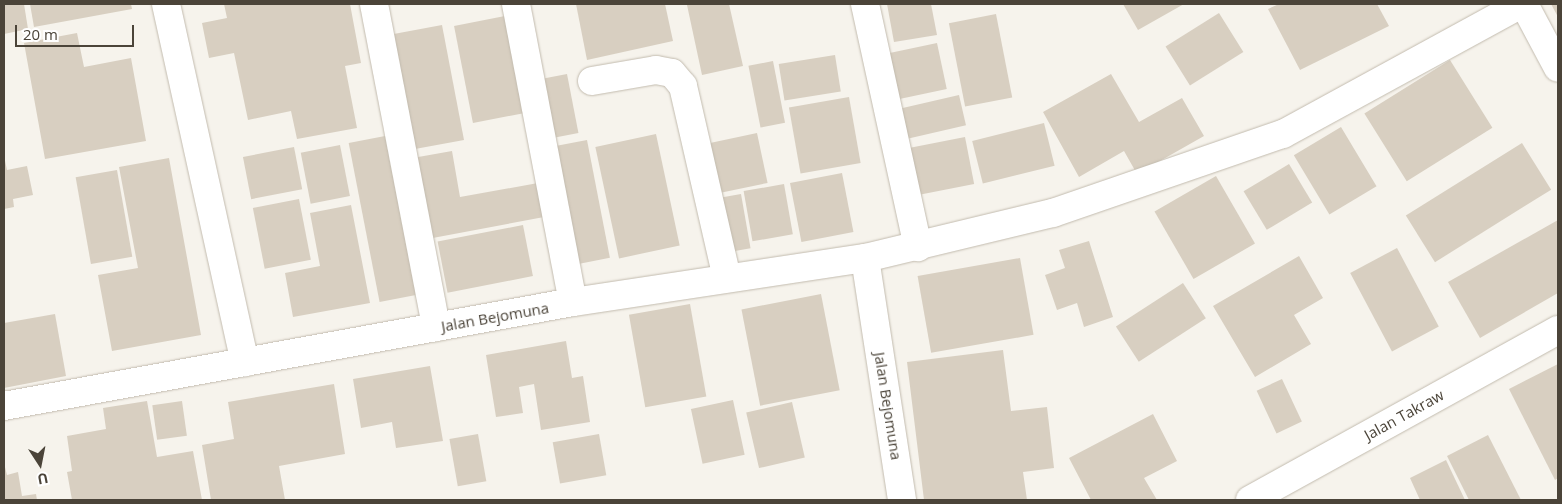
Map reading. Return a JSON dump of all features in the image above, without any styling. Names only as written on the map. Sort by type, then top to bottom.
[{"type":"street","points":[[166,4],[245,362]]},
{"type":"street","points":[[374,4],[436,327]]},
{"type":"street","points":[[516,4],[573,302]]},
{"type":"street","points":[[865,4],[918,247]]},
{"type":"street","points":[[865,258],[918,247],[1052,213],[1283,134],[1523,4],[1558,68]]},
{"type":"street","points":[[592,81],[656,70],[672,73],[683,86],[728,278]]},
{"type":"street","name":"Jalan Bejomuna","points":[[4,406],[573,302],[865,258],[902,500]]},
{"type":"street","name":"Jalan Takraw","points":[[1250,500],[1558,330]]},
{"type":"building","points":[[4,4],[24,4],[28,29],[4,34]]},
{"type":"building","points":[[30,4],[131,4],[132,9],[34,27]]},
{"type":"building","points":[[224,4],[350,4],[361,63],[345,66],[357,128],[297,139],[291,111],[248,120],[234,53],[209,58],[202,23],[227,18]]},
{"type":"building","points":[[576,4],[665,4],[673,41],[587,60]]},
{"type":"building","points":[[729,4],[743,66],[702,75],[687,5]]},
{"type":"building","points":[[887,4],[931,4],[937,35],[894,42]]},
{"type":"building","points":[[1123,4],[1184,4],[1138,30]]},
{"type":"building","points":[[1279,4],[1377,4],[1389,26],[1300,70],[1268,9]]},
{"type":"building","points":[[1551,4],[1558,4],[1558,17]]},
{"type":"building","points":[[1219,13],[1243,52],[1190,85],[1166,46]]},
{"type":"building","points":[[996,14],[1012,97],[965,107],[949,23]]},
{"type":"building","points":[[510,15],[529,112],[473,123],[454,26]]},
{"type":"building","points":[[442,25],[464,140],[415,149],[383,36]]},
{"type":"building","points":[[77,33],[84,67],[131,58],[146,141],[45,159],[24,43]]},
{"type":"building","points":[[937,43],[947,89],[896,100],[886,54]]},
{"type":"building","points":[[835,55],[841,92],[784,100],[779,64]]},
{"type":"building","points":[[1450,60],[1492,128],[1407,181],[1364,114]]},
{"type":"building","points":[[773,61],[785,123],[760,128],[748,66]]},
{"type":"building","points":[[567,74],[578,133],[546,139],[535,80]]},
{"type":"building","points":[[1111,74],[1139,122],[1182,98],[1204,136],[1137,174],[1124,151],[1079,177],[1043,112]]},
{"type":"building","points":[[959,95],[966,125],[898,141],[891,111]]},
{"type":"building","points":[[849,97],[861,163],[801,174],[789,108]]},
{"type":"building","points":[[1044,123],[1055,166],[983,184],[972,141]]},
{"type":"building","points":[[1341,127],[1377,186],[1329,214],[1294,155]]},
{"type":"building","points":[[757,133],[768,183],[721,193],[710,143]]},
{"type":"building","points":[[656,134],[680,246],[619,258],[595,147]]},
{"type":"building","points":[[385,136],[416,295],[380,302],[349,143]]},
{"type":"building","points":[[965,137],[974,184],[914,196],[905,149]]},
{"type":"building","points":[[587,140],[610,258],[575,265],[552,147]]},
{"type":"building","points":[[1522,143],[1551,190],[1435,262],[1406,216]]},
{"type":"building","points":[[340,145],[350,196],[311,204],[301,153]]},
{"type":"building","points":[[294,147],[302,189],[251,199],[243,157]]},
{"type":"building","points":[[452,151],[460,197],[538,183],[544,217],[422,240],[407,159]]},
{"type":"building","points":[[4,156],[7,170],[27,166],[33,195],[13,199],[14,207],[4,209]]},
{"type":"building","points":[[169,158],[201,335],[112,351],[98,275],[138,268],[119,167]]},
{"type":"building","points":[[1289,164],[1312,203],[1267,230],[1244,191]]},
{"type":"building","points":[[117,170],[132,257],[91,264],[76,177]]},
{"type":"building","points":[[842,173],[853,232],[801,242],[790,183]]},
{"type":"building","points":[[1216,176],[1255,244],[1194,279],[1155,212]]},
{"type":"building","points":[[784,184],[793,234],[752,241],[744,191]]},
{"type":"building","points":[[741,194],[751,248],[728,252],[718,198]]},
{"type":"building","points":[[299,199],[311,260],[265,269],[253,208]]},
{"type":"building","points":[[351,205],[370,303],[293,317],[285,273],[320,266],[310,213]]},
{"type":"building","points":[[1558,220],[1558,293],[1480,338],[1448,282]]},
{"type":"building","points":[[523,225],[533,276],[448,293],[438,242]]},
{"type":"building","points":[[1089,241],[1113,317],[1084,327],[1077,303],[1057,310],[1045,275],[1065,268],[1059,250]]},
{"type":"building","points":[[1397,248],[1439,327],[1392,351],[1350,273]]},
{"type":"building","points":[[1299,256],[1323,298],[1294,315],[1311,344],[1255,377],[1213,306]]},
{"type":"building","points":[[1020,258],[1034,335],[931,353],[918,276]]},
{"type":"building","points":[[1183,283],[1206,318],[1139,362],[1116,327]]},
{"type":"building","points":[[821,294],[840,390],[760,406],[741,309]]},
{"type":"building","points":[[690,304],[706,397],[645,407],[629,315]]},
{"type":"building","points":[[55,314],[66,376],[4,388],[4,323]]},
{"type":"building","points":[[566,341],[572,378],[583,376],[590,422],[541,430],[534,384],[519,387],[523,413],[496,417],[486,355]]},
{"type":"building","points":[[1003,350],[1011,411],[1047,407],[1054,468],[1023,472],[1027,500],[924,500],[907,362]]},
{"type":"building","points":[[1558,364],[1558,478],[1555,480],[1509,389]]},
{"type":"building","points":[[430,366],[443,441],[396,448],[392,422],[361,428],[353,379]]},
{"type":"building","points":[[1282,379],[1302,422],[1276,433],[1257,391]]},
{"type":"building","points":[[334,384],[345,454],[279,466],[285,500],[211,500],[202,445],[234,439],[228,402]]},
{"type":"building","points":[[733,400],[745,455],[703,464],[691,409]]},
{"type":"building","points":[[147,401],[157,457],[193,451],[202,500],[72,500],[67,472],[72,471],[67,436],[106,429],[103,408]]},
{"type":"building","points":[[182,401],[187,436],[157,440],[152,405]]},
{"type":"building","points":[[792,402],[805,458],[759,468],[746,413]]},
{"type":"building","points":[[1153,414],[1177,461],[1144,478],[1157,500],[1091,500],[1069,458]]},
{"type":"building","points":[[478,434],[486,481],[458,486],[449,439]]},
{"type":"building","points":[[599,434],[606,475],[560,484],[553,442]]},
{"type":"building","points":[[1488,435],[1521,500],[1469,500],[1447,456]]},
{"type":"building","points":[[1446,460],[1465,500],[1420,500],[1410,478]]},
{"type":"building","points":[[4,463],[7,475],[18,472],[22,496],[36,494],[37,500],[4,500]]}]
